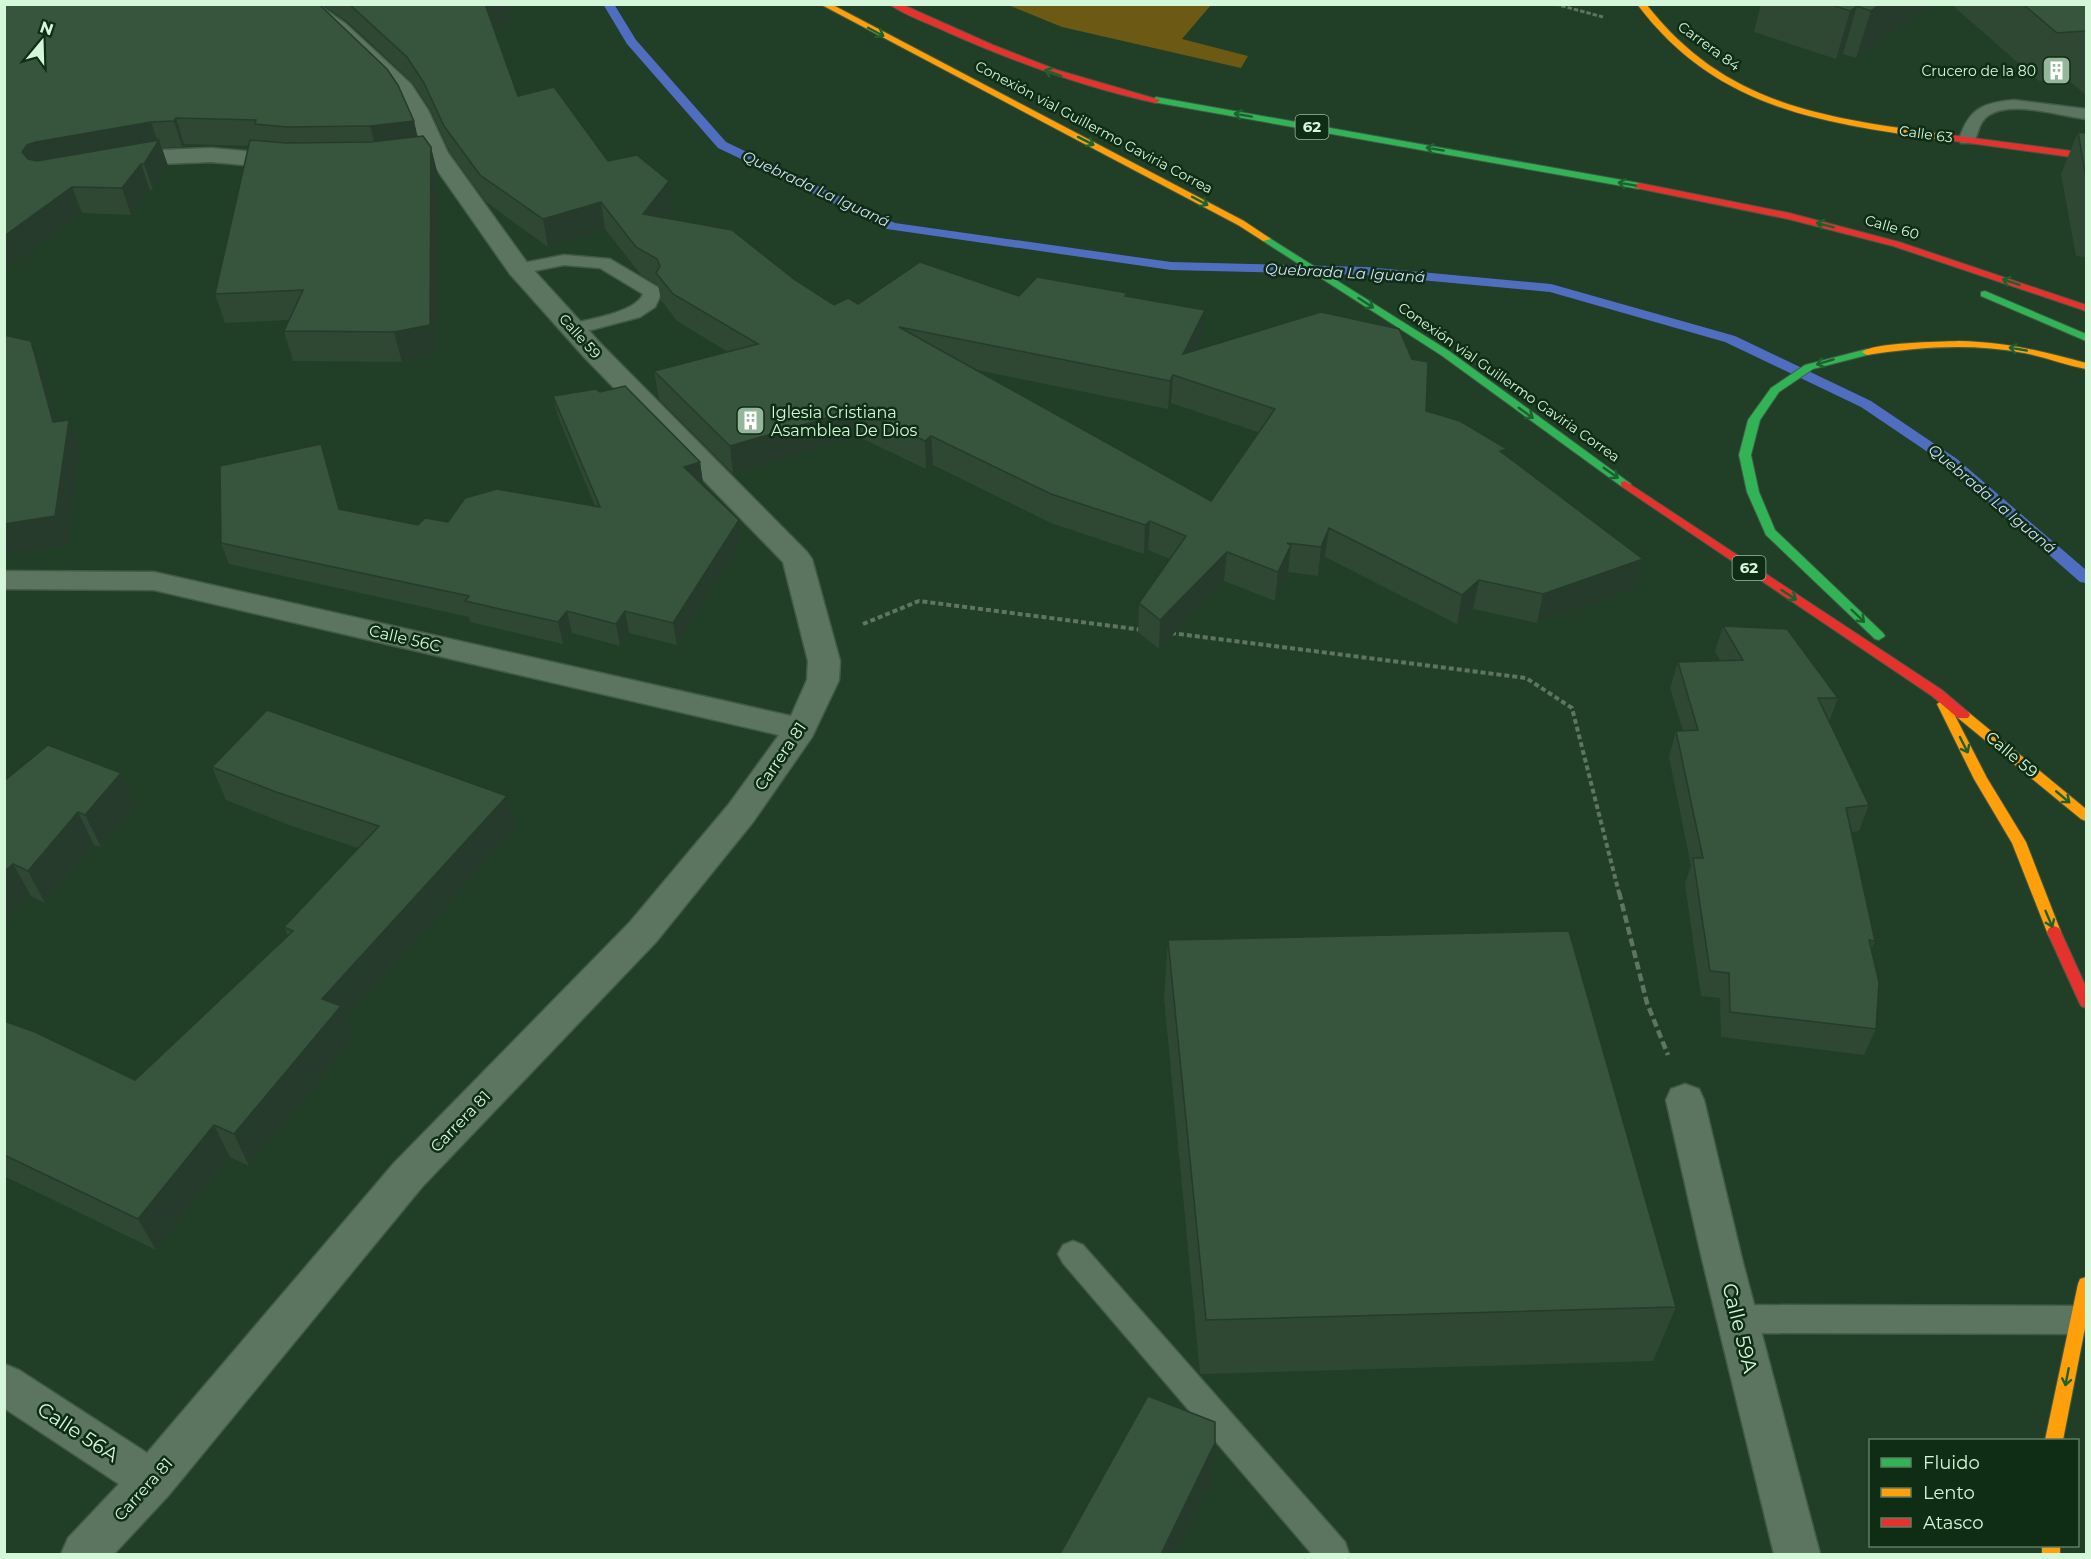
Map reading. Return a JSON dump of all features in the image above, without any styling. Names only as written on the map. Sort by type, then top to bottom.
[{"type":"main road","name":"Conexión vial Guillermo Gaviria Correa","points":[[824,4],[1241,223],[1436,347],[1562,440],[1723,551],[1937,693]]},
{"type":"main road","name":"Conexión vial Guillermo Gaviria Correa","points":[[893,4],[1000,53],[1062,77],[1125,94],[1684,194]]},
{"type":"main road","name":"Carrera 84","points":[[1639,5],[1688,55],[1727,82],[1767,100]]},
{"type":"main road","name":"Calle 63","points":[[1767,100],[1843,122],[2086,156]]},
{"type":"main road","points":[[1684,194],[1820,238]]},
{"type":"main road","name":"Calle 60","points":[[1684,194],[1789,216],[1896,244],[2086,308]]},
{"type":"main road","points":[[1975,291],[2086,338]]},
{"type":"main road","points":[[2081,364],[2016,348],[1958,344],[1892,347],[1853,354],[1809,367],[1775,390],[1754,420],[1746,455],[1753,492],[1770,532],[1937,693],[1981,779],[2019,842],[2050,922],[2086,1002]]},
{"type":"main road","name":"Calle 59","points":[[1937,693],[2086,816]]},
{"type":"main road","points":[[2054,1439],[2086,1284]]},
{"type":"street","name":"Calle 59","points":[[302,4],[339,28],[403,89],[417,110],[427,155],[519,269],[572,329],[797,559],[817,642],[824,661],[823,680]]},
{"type":"street","points":[[104,167],[160,157],[211,155],[318,162]]},
{"type":"street","name":"Calle 56C","points":[[4,580],[154,580],[801,729]]},
{"type":"street","name":"Carrera 81","points":[[84,1554],[152,1481],[408,1175],[643,932],[741,813],[801,729],[823,680]]},
{"type":"street","name":"Calle 59A","points":[[1685,1100],[1737,1319],[1797,1554]]},
{"type":"street","name":"Calle 56A","points":[[4,1384],[152,1481]]},
{"type":"lane","points":[[1967,140],[1970,123],[1981,110],[1991,106],[2032,106],[2086,114]]},
{"type":"lane","points":[[519,269],[564,260],[604,263],[653,292],[649,303],[633,313],[572,329]]},
{"type":"lane","points":[[1073,1254],[1333,1554]]},
{"type":"lane","points":[[1737,1319],[2078,1320]]},
{"type":"path","points":[[1555,4],[1605,17]]},
{"type":"path","points":[[817,642],[919,601],[1152,631]]},
{"type":"path","points":[[1163,632],[1526,678],[1572,708],[1647,1003],[1685,1100]]},
{"type":"shaded area","points":[[1008,5],[1211,5],[1182,39],[1248,56],[1241,68],[1062,27]]},
{"type":"building","points":[[4,4],[318,4],[387,69],[398,85],[414,121],[370,126],[287,127],[255,124],[256,120],[176,118],[174,121],[151,122],[36,142],[27,145],[22,152],[28,159],[37,161],[159,140],[144,164],[141,164],[122,188],[72,187],[4,236]]},
{"type":"building","points":[[349,4],[485,4],[518,96],[554,87],[608,161],[637,155],[669,181],[643,214],[732,230],[795,280],[834,305],[848,298],[858,304],[920,262],[1019,296],[1037,277],[1205,310],[1183,354],[1321,312],[1399,329],[1412,359],[1428,362],[1426,411],[1460,421],[1507,449],[1500,451],[1643,559],[1543,594],[1479,580],[1462,595],[1329,528],[1321,547],[1287,543],[1291,545],[1278,572],[1227,552],[1160,620],[1139,603],[1186,536],[1150,521],[1145,525],[1051,494],[931,436],[925,441],[857,409],[730,446],[654,371],[758,344],[673,294],[656,273],[660,266],[657,259],[636,247],[601,202],[543,219],[480,175],[444,126],[424,83],[407,57]],"holes":[[[899,327],[1170,381],[1173,375],[1275,409],[1211,501]]]},
{"type":"building","points":[[1829,4],[1880,4],[1871,11],[1857,6],[1850,11]]},
{"type":"building","points":[[2023,4],[2086,4],[2086,32],[2057,33]]},
{"type":"building","points":[[2078,132],[2086,133],[2086,178]]},
{"type":"building","points":[[423,136],[431,147],[430,325],[394,332],[284,331],[303,290],[215,294],[250,140],[286,143],[370,142]]},
{"type":"building","points":[[4,335],[31,341],[53,422],[69,420],[55,516],[4,524]]},
{"type":"building","points":[[625,386],[700,462],[684,467],[739,520],[673,623],[625,611],[616,624],[567,611],[558,622],[465,601],[469,596],[221,543],[220,466],[321,444],[339,509],[418,525],[425,518],[448,522],[465,498],[497,489],[600,507],[553,396],[596,389],[600,392]]},
{"type":"building","points":[[1723,626],[1787,629],[1838,698],[1818,698],[1869,805],[1846,808],[1875,941],[1869,940],[1879,982],[1876,1029],[1730,1012],[1729,973],[1710,971],[1693,858],[1703,858],[1676,731],[1698,730],[1678,662],[1743,660]]},
{"type":"building","points":[[267,710],[507,796],[322,999],[341,1006],[234,1134],[214,1125],[138,1219],[4,1155],[4,1021],[35,1032],[135,1080],[293,931],[284,927],[379,826],[276,792],[212,767]]},
{"type":"building","points":[[48,745],[121,773],[85,815],[78,812],[28,871],[13,864],[4,872],[4,781]]},
{"type":"building","points":[[1569,931],[1676,1307],[1206,1320],[1168,940]]},
{"type":"building","points":[[1148,1396],[1215,1422],[1215,1443],[1161,1554],[1060,1554]]},
{"type":"waterway","name":"Quebrada La Iguaná","points":[[608,4],[631,42],[722,145],[892,226],[1171,266],[1366,271],[1551,288],[1730,339],[1866,404],[1952,462],[2086,578]]},
{"type":"traffic: fast","points":[[1156,100],[1639,186]]},
{"type":"traffic: fast","points":[[1266,239],[1445,353],[1625,484]]},
{"type":"traffic: fast","points":[[1985,294],[2086,338]]},
{"type":"traffic: fast","points":[[1867,352],[1809,367],[1775,390],[1754,420],[1745,455],[1753,492],[1770,532],[1879,636]]},
{"type":"traffic: slow","points":[[824,4],[1241,223],[1266,239]]},
{"type":"traffic: slow","points":[[1641,4],[1667,35],[1698,63],[1725,81],[1755,95],[1819,116],[1950,138]]},
{"type":"traffic: slow","points":[[1867,352],[1940,345],[1996,346],[2032,351],[2086,366]]},
{"type":"traffic: slow","points":[[1943,704],[1981,779],[2019,842],[2054,932]]},
{"type":"traffic: slow","points":[[1963,715],[2086,816]]},
{"type":"traffic: slow","points":[[2054,1439],[2086,1284]]},
{"type":"traffic: slow","points":[[2051,1547],[2051,1554]]},
{"type":"traffic: jam","points":[[893,4],[990,47],[1054,72],[1087,83],[1156,100]]},
{"type":"traffic: jam","points":[[1950,138],[2086,156]]},
{"type":"traffic: jam","points":[[1639,186],[1789,216],[1896,244],[2086,308]]},
{"type":"traffic: jam","points":[[1625,484],[1937,693],[1963,715]]},
{"type":"traffic: jam","points":[[2054,932],[2086,1002]]},
{"type":"place","name":"Crucero de la 80","points":[[2057,71]]},
{"type":"place","name":"Iglesia Cristiana Asamblea De Dios","points":[[750,421]]}]
